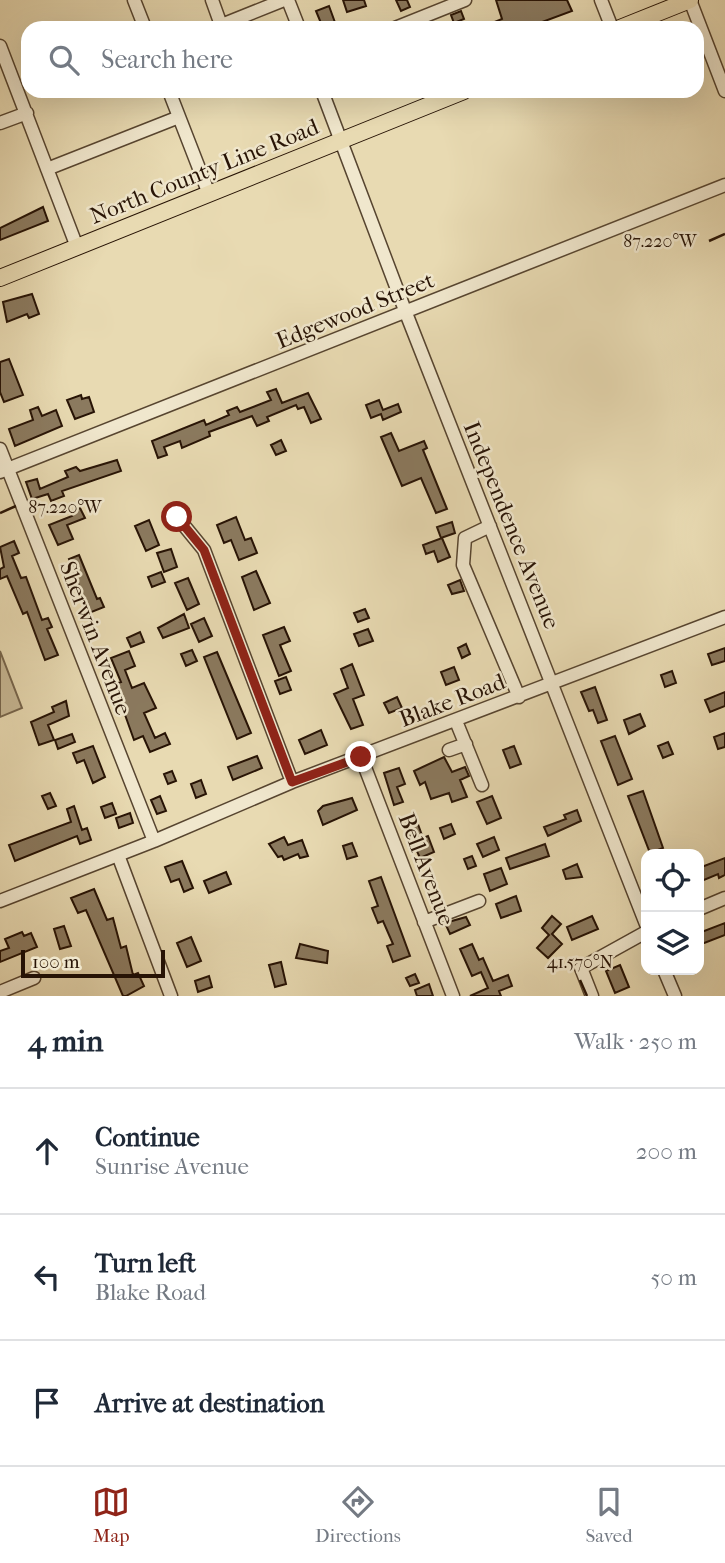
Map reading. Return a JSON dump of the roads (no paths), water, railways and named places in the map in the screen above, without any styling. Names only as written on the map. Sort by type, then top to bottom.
[{"type":"main road","points":[[636,21],[682,1]]},
{"type":"main road","name":"North County Line Road","points":[[0,278],[447,98]]},
{"type":"street","points":[[134,0],[142,21]]},
{"type":"street","points":[[212,0],[216,21]]},
{"type":"street","points":[[232,21],[286,0],[296,21]]},
{"type":"street","points":[[413,21],[466,0]]},
{"type":"street","points":[[601,0],[609,21]]},
{"type":"street","points":[[682,1],[692,21]]},
{"type":"street","points":[[0,47],[76,247]]},
{"type":"street","points":[[704,47],[725,91]]},
{"type":"street","points":[[172,98],[209,194]]},
{"type":"street","name":"Independence Avenue","points":[[325,98],[405,313],[641,912]]},
{"type":"street","points":[[0,123],[27,113]]},
{"type":"street","points":[[47,169],[179,117]]},
{"type":"street","name":"Edgewood Street","points":[[4,471],[725,185]]},
{"type":"street","name":"Sherwin Avenue","points":[[0,449],[4,471],[154,842]]},
{"type":"street","points":[[177,517],[204,550],[292,782]]},
{"type":"street","points":[[490,526],[465,538],[463,565],[519,697]]},
{"type":"street","name":"Blake Road","points":[[0,901],[154,842],[292,782],[725,617]]},
{"type":"street","points":[[456,721],[482,785]]},
{"type":"street","points":[[449,750],[466,744]]},
{"type":"street","name":"Bell Avenue","points":[[361,757],[453,996]]},
{"type":"street","points":[[118,855],[171,996]]},
{"type":"street","points":[[704,907],[725,898]]},
{"type":"street","points":[[424,922],[479,901]]},
{"type":"street","points":[[592,996],[581,968],[641,935]]},
{"type":"street","points":[[666,975],[675,996]]},
{"type":"street","points":[[0,992],[34,978]]}]
